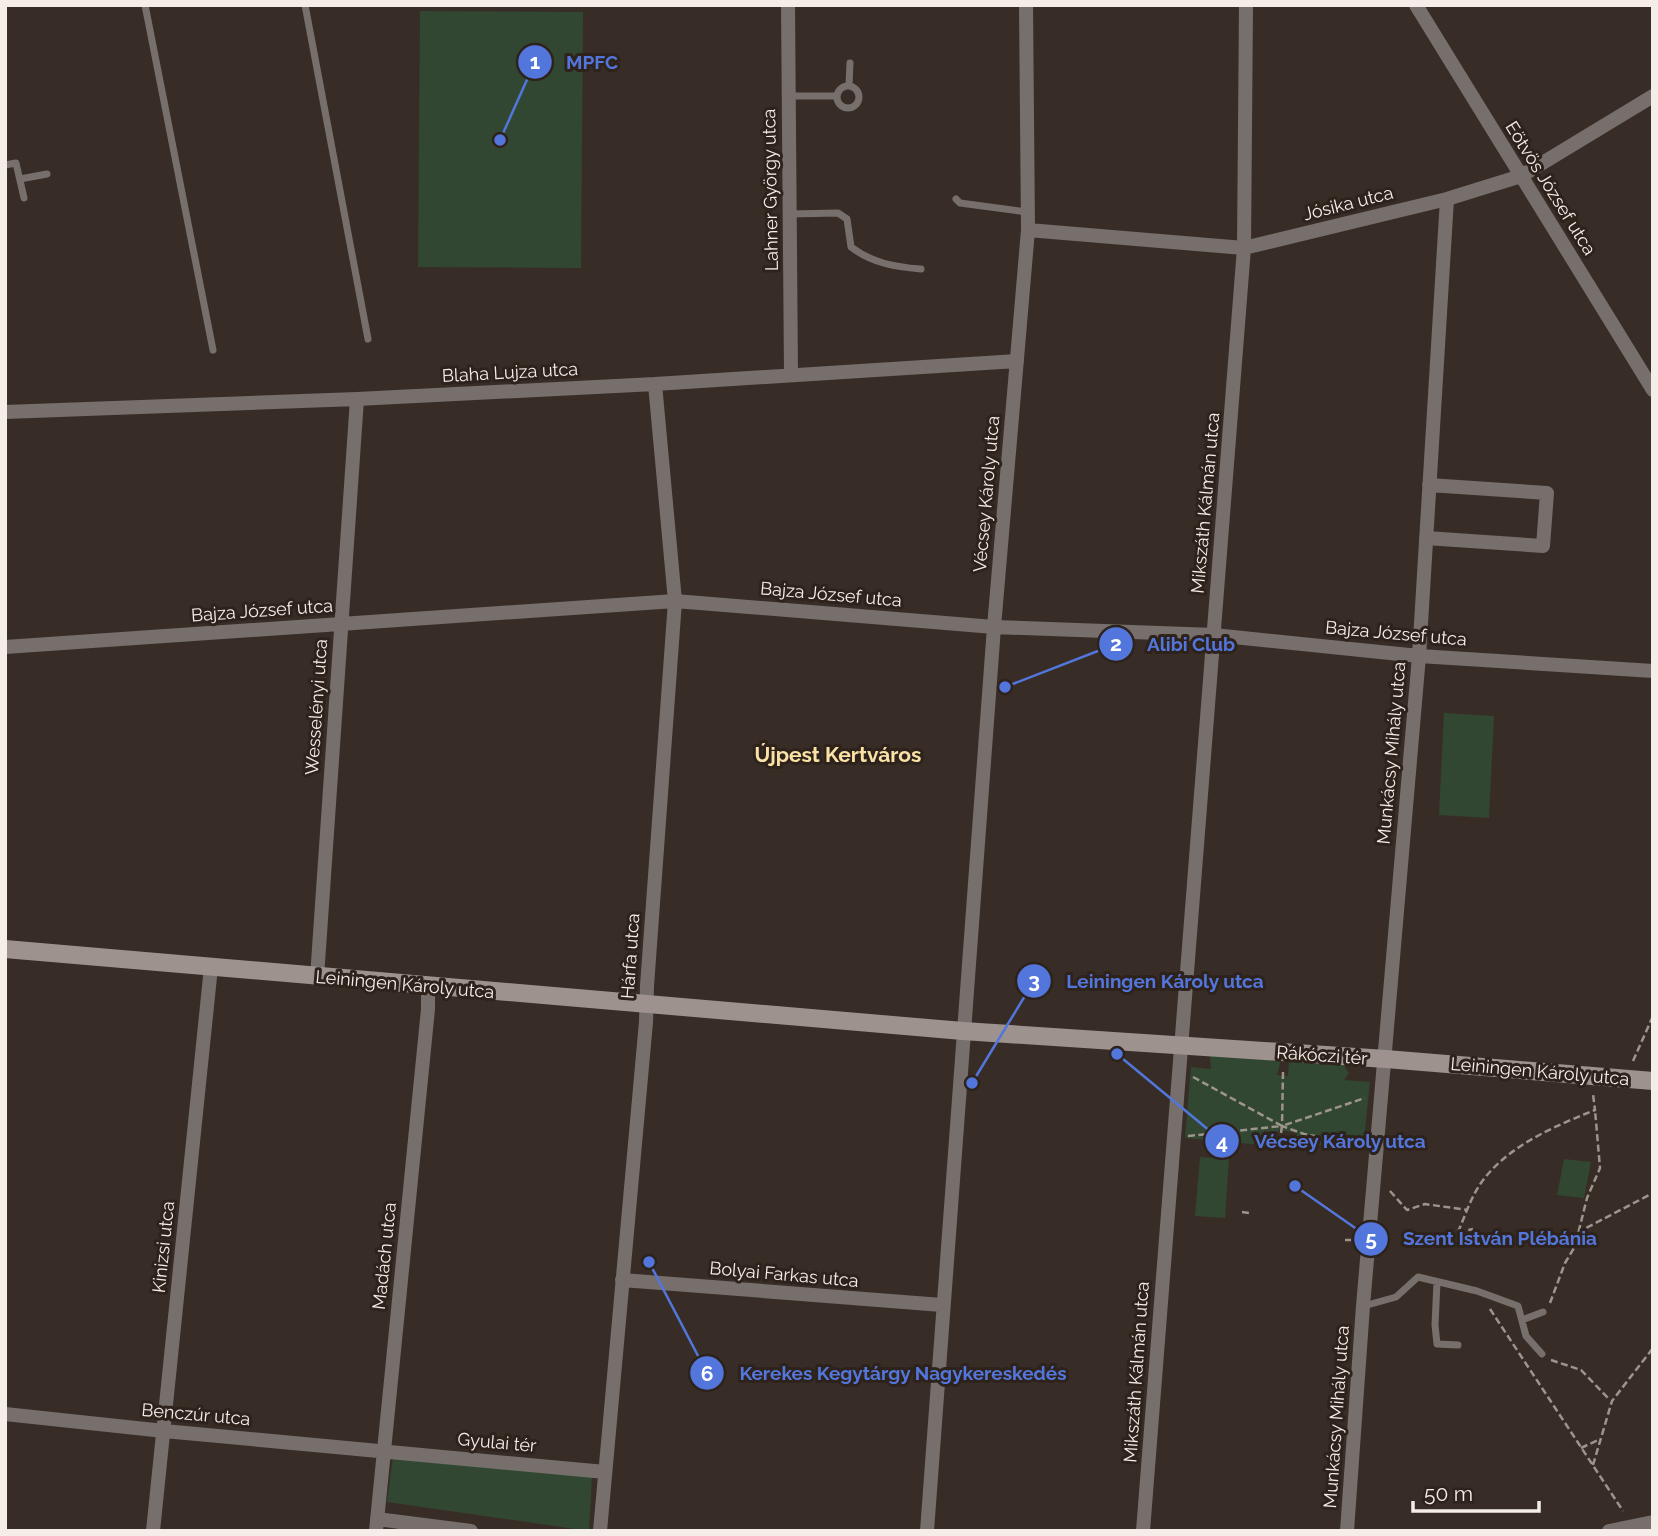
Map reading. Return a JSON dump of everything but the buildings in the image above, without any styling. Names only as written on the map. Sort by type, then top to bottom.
[{"type":"street","name":"Lahner György utca","points":[[788,5],[791,374]]},
{"type":"street","name":"Vécsey Károly utca","points":[[927,1531],[994,627],[1028,230],[1026,5]]},
{"type":"street","name":"Mikszáth Kálmán utca","points":[[1143,1531],[1244,248],[1246,5]]},
{"type":"street","name":"Eötvös József utca","points":[[1416,5],[1653,390]]},
{"type":"street","name":"Jósika utca","points":[[1028,230],[1244,248],[1447,199],[1521,176],[1653,96]]},
{"type":"street","name":"Munkácsy Mihály utca","points":[[1386,1059],[1419,656],[1447,199]]},
{"type":"street","name":"Blaha Lujza utca","points":[[5,412],[357,399],[1017,361]]},
{"type":"street","name":"Hárfa utca","points":[[600,1531],[646,1022],[675,601],[654,384]]},
{"type":"street","name":"Wesselényi utca","points":[[317,976],[357,399]]},
{"type":"street","points":[[1426,538],[1543,546],[1546,493],[1429,485]]},
{"type":"street","name":"Bajza József utca","points":[[5,647],[675,601],[994,627],[1214,635],[1419,656],[1653,671]]},
{"type":"street","name":"Leiningen Károly utca","points":[[5,950],[963,1031],[1181,1046]]},
{"type":"street","name":"Kinizsi utca","points":[[153,1531],[211,967]]},
{"type":"street","name":"Madách utca","points":[[377,1525],[428,1009],[428,986]]},
{"type":"street","name":"Rákóczi tér","points":[[1181,1046],[1386,1059],[1363,1306]]},
{"type":"street","name":"Leiningen Károly utca","points":[[1386,1059],[1653,1081]]},
{"type":"street","name":"Bolyai Farkas utca","points":[[622,1280],[942,1306]]},
{"type":"street","name":"Munkácsy Mihály utca","points":[[1347,1531],[1363,1306]]},
{"type":"street","name":"Benczúr utca","points":[[5,1414],[384,1451]]},
{"type":"street","name":"Gyulai tér","points":[[384,1451],[605,1472]]},
{"type":"street","points":[[1612,1530],[1653,1522]]},
{"type":"street","points":[[377,1525],[471,1531]]},
{"type":"lane","points":[[145,5],[213,350]]},
{"type":"lane","points":[[305,5],[368,339]]},
{"type":"lane","points":[[849,85],[850,63]]},
{"type":"lane","points":[[836,96],[841,88],[849,85]]},
{"type":"lane","points":[[836,96],[839,105],[848,109],[857,106],[861,98],[856,89],[849,85]]},
{"type":"lane","points":[[789,96],[836,96]]},
{"type":"lane","points":[[5,165],[16,163],[24,198]]},
{"type":"lane","points":[[20,179],[47,174]]},
{"type":"lane","points":[[956,199],[960,203],[1028,212]]},
{"type":"lane","points":[[790,214],[838,213],[847,219],[851,247],[865,258],[898,267],[921,269]]},
{"type":"lane","points":[[1363,1306],[1396,1297],[1418,1277],[1477,1291],[1518,1306],[1526,1336],[1542,1354]]},
{"type":"lane","points":[[1437,1282],[1437,1344],[1458,1345]]},
{"type":"lane","points":[[1522,1320],[1543,1312]]},
{"type":"path","points":[[1627,1077],[1653,1016]]},
{"type":"path","points":[[1281,1133],[1283,1072]]},
{"type":"path","points":[[1187,1074],[1282,1126],[1304,1134],[1368,1145]]},
{"type":"path","points":[[1576,1245],[1587,1198],[1600,1168],[1593,1091]]},
{"type":"path","points":[[1182,1137],[1282,1126],[1370,1096]]},
{"type":"path","points":[[1474,1229],[1458,1232],[1481,1183],[1502,1159],[1561,1124],[1595,1110]]},
{"type":"path","points":[[1374,1189],[1391,1192],[1407,1210],[1425,1203],[1467,1210]]},
{"type":"path","points":[[1543,1312],[1547,1312],[1564,1263],[1587,1228],[1653,1193]]},
{"type":"path","points":[[1242,1212],[1249,1213]]},
{"type":"path","points":[[1345,1240],[1351,1240]]},
{"type":"path","points":[[1488,1305],[1633,1526]]},
{"type":"path","points":[[1592,1465],[1612,1401],[1653,1348]]},
{"type":"path","points":[[1542,1354],[1553,1363],[1581,1370],[1612,1401]]},
{"type":"path","points":[[1581,1448],[1600,1438]]},
{"type":"green space","points":[[420,11],[583,12],[581,268],[418,267]]},
{"type":"green space","points":[[1444,713],[1494,716],[1489,818],[1439,815]]},
{"type":"green space","points":[[1210,1056],[1281,1060],[1277,1075],[1288,1076],[1289,1061],[1343,1065],[1349,1073],[1344,1080],[1370,1082],[1363,1149],[1296,1143],[1297,1133],[1279,1130],[1264,1131],[1263,1145],[1185,1138],[1191,1067],[1211,1069]]},
{"type":"green space","points":[[1200,1157],[1229,1159],[1225,1218],[1195,1216]]},
{"type":"green space","points":[[1564,1159],[1591,1162],[1584,1198],[1557,1195]]},
{"type":"green space","points":[[393,1457],[592,1477],[589,1531],[387,1502]]},
{"type":"place","name":"MPFC","points":[[500,140]]},
{"type":"place","name":"Alibi Club","points":[[1005,687]]},
{"type":"place","name":"Vécsey Károly utca","points":[[1117,1054]]},
{"type":"place","name":"Leiningen Károly utca","points":[[972,1083]]},
{"type":"place","name":"Szent István Plébánia","points":[[1295,1186]]},
{"type":"place","name":"Kerekes Kegytárgy Nagykereskedés","points":[[649,1262]]},
{"type":"district","name":"Újpest Kertváros","points":[[838,754]]}]
